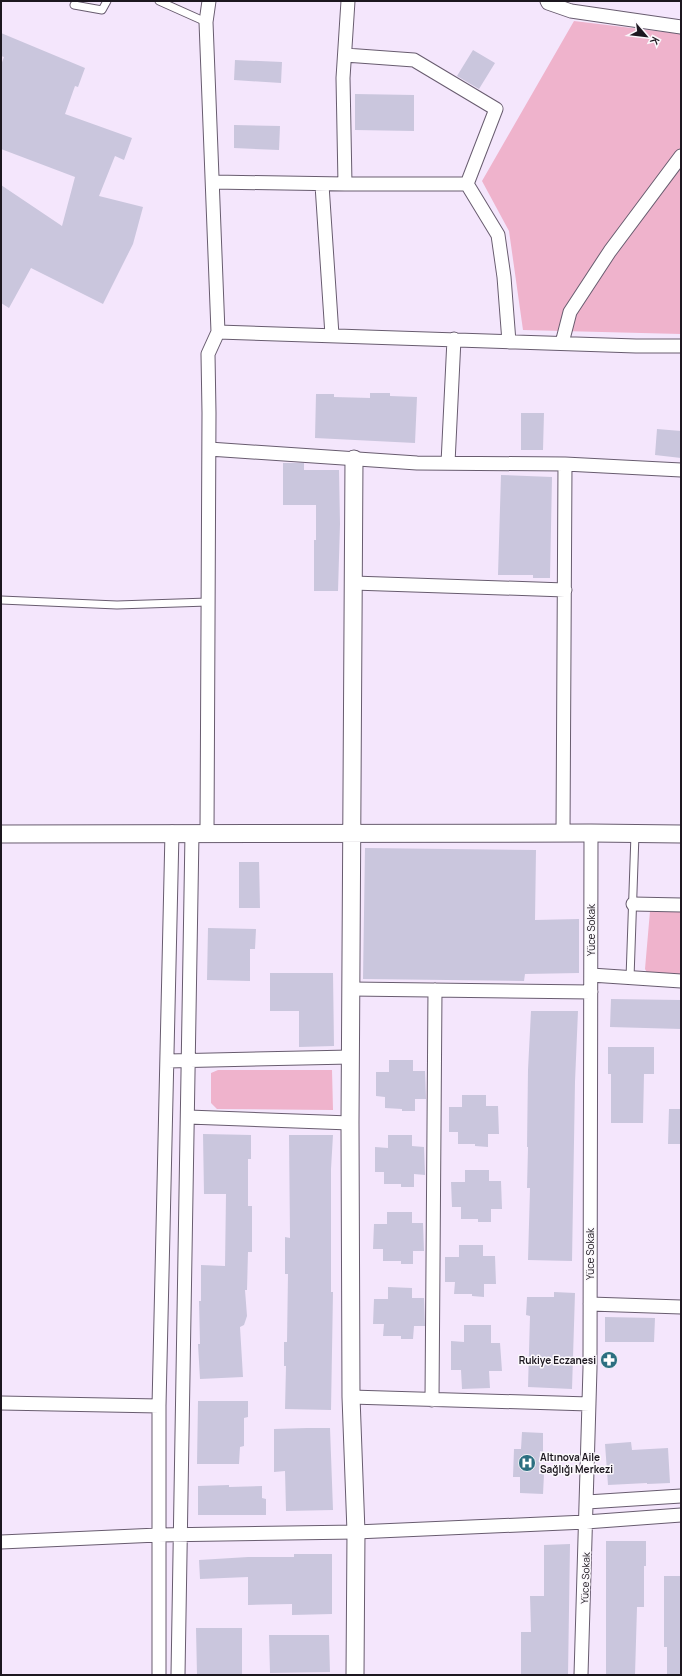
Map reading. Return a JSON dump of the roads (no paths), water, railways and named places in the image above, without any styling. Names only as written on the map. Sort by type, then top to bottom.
[{"type":"street","points":[[178,1675],[189,1060],[200,833],[208,602],[208,354],[218,332],[206,22],[209,1]]},
{"type":"street","points":[[345,184],[343,78],[348,1]]},
{"type":"street","points":[[547,1],[548,3],[571,10],[681,27]]},
{"type":"street","points":[[345,55],[414,60],[496,109],[467,184]]},
{"type":"street","points":[[562,343],[570,312],[610,251],[681,156]]},
{"type":"street","points":[[213,182],[322,185],[467,184]]},
{"type":"street","points":[[467,184],[498,235],[504,277],[509,342]]},
{"type":"street","points":[[322,185],[332,335]]},
{"type":"street","points":[[218,332],[509,342],[681,346]]},
{"type":"street","points":[[448,463],[454,340]]},
{"type":"street","points":[[209,449],[417,463],[565,464],[681,470]]},
{"type":"street","points":[[354,459],[350,1123],[351,1397],[356,1532],[355,1675]]},
{"type":"street","points":[[563,833],[565,464]]},
{"type":"street","points":[[353,583],[564,590]]},
{"type":"street","points":[[159,1675],[159,1406],[172,832]]},
{"type":"street","points":[[1,834],[172,832],[352,834],[681,834]]},
{"type":"street","name":"Yüce Sokak","points":[[582,1675],[589,1404],[591,833]]},
{"type":"street","points":[[633,904],[681,905]]},
{"type":"street","points":[[591,975],[681,981]]},
{"type":"street","points":[[351,989],[591,992]]},
{"type":"street","points":[[432,1400],[435,990]]},
{"type":"street","points":[[168,1061],[351,1057]]},
{"type":"street","points":[[188,1117],[350,1123]]},
{"type":"street","points":[[590,1304],[681,1307]]},
{"type":"street","points":[[351,1397],[589,1404]]},
{"type":"street","points":[[1,1403],[159,1406]]},
{"type":"street","points":[[587,1502],[681,1496]]},
{"type":"street","points":[[1,1542],[158,1535],[356,1532],[586,1522],[681,1515]]},
{"type":"lane","points":[[74,5],[102,10],[107,1]]},
{"type":"lane","points":[[158,1],[206,22]]},
{"type":"lane","points":[[1,600],[117,605],[208,602]]},
{"type":"lane","points":[[630,978],[635,834]]},
{"type":"place","name":"Rukiye Eczanesi","points":[[609,1360]]},
{"type":"place","name":"Altınova Aile Sağlığı Merkezi","points":[[527,1463]]}]
